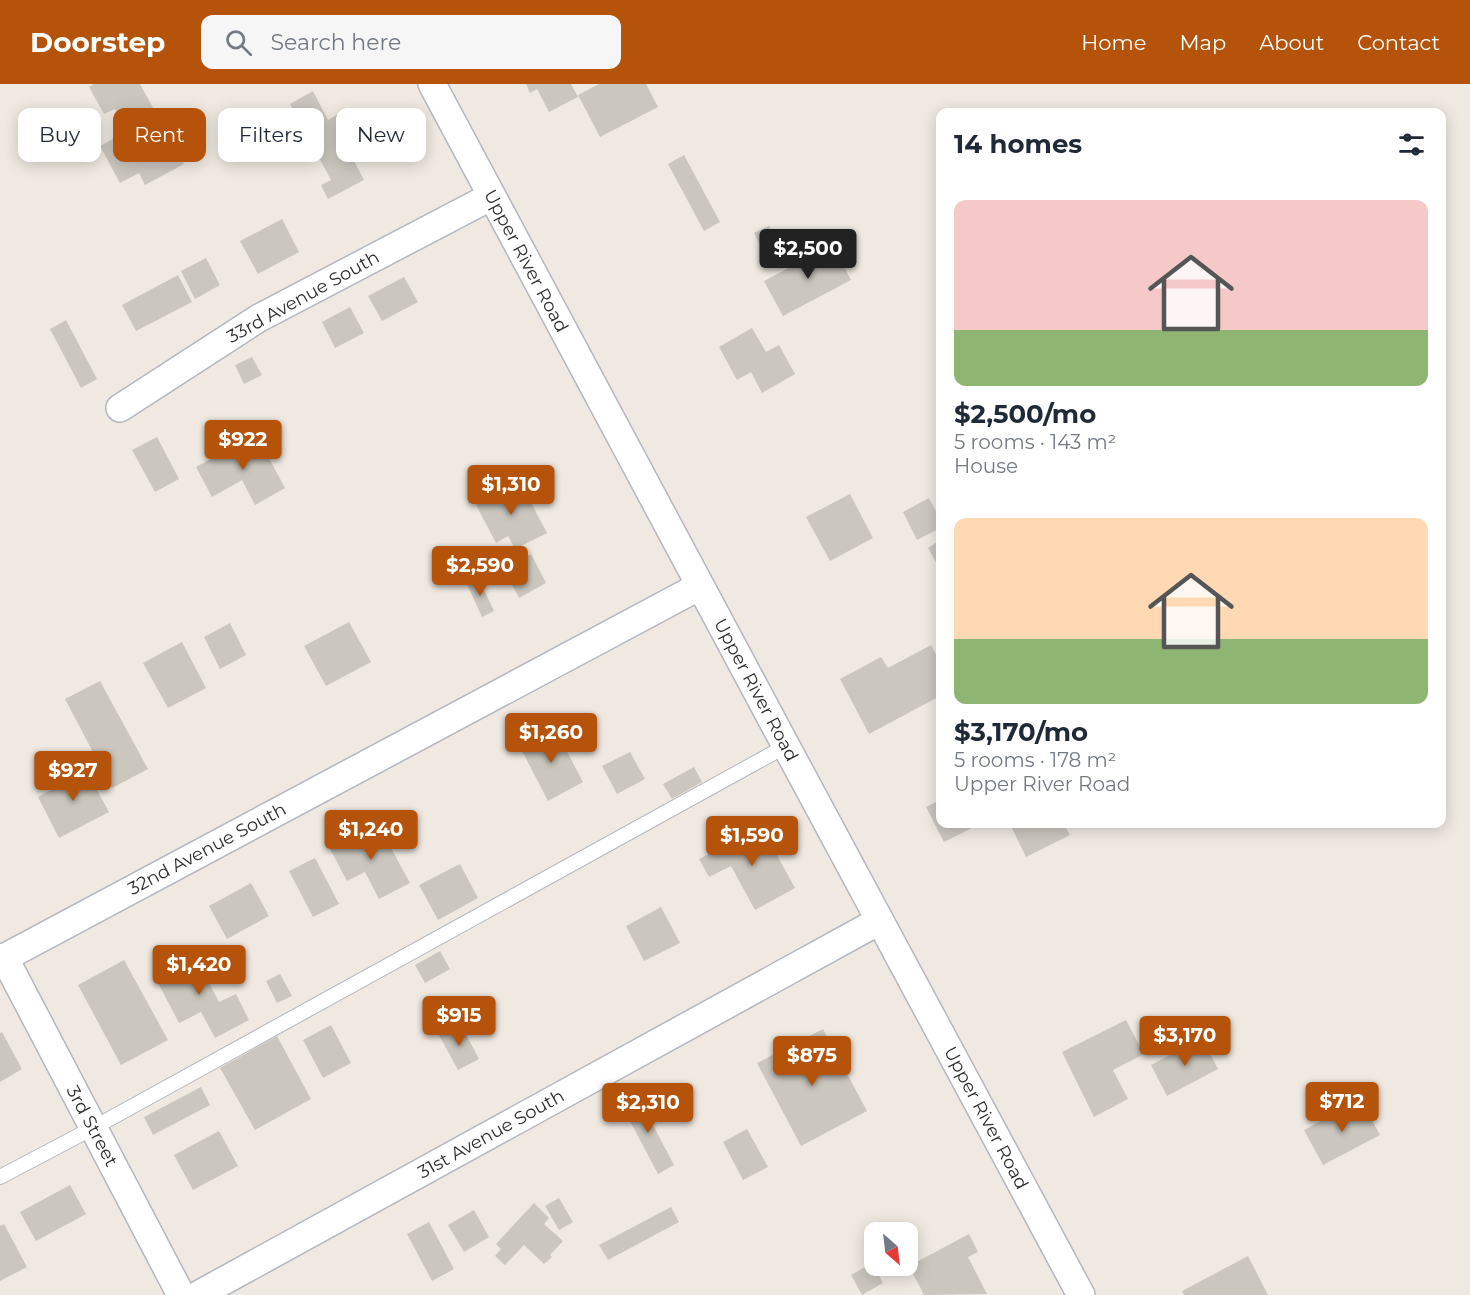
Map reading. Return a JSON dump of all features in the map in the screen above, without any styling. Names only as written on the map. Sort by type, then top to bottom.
[{"type":"street","name":"Upper River Road","points":[[432,84],[1081,1295]]},
{"type":"street","name":"33rd Avenue South","points":[[120,408],[259,318],[492,196]]},
{"type":"street","name":"32nd Avenue South","points":[[2,958],[700,586]]},
{"type":"street","name":"31st Avenue South","points":[[198,1295],[879,921]]},
{"type":"street","name":"3rd Street","points":[[2,958],[181,1295]]},
{"type":"lane","points":[[0,1177],[786,746]]},
{"type":"building","points":[[94,84],[140,84],[153,108],[113,108],[104,114],[89,87]]},
{"type":"building","points":[[526,84],[571,84],[578,97],[549,112],[537,89],[530,93]]},
{"type":"building","points":[[599,84],[646,84],[658,107],[600,137],[578,95]]},
{"type":"building","points":[[313,91],[322,108],[292,108],[290,104]]},
{"type":"building","points":[[324,112],[328,120],[336,115],[336,162],[355,162],[364,180],[328,199],[321,185],[331,180],[321,162],[324,162]]},
{"type":"building","points":[[113,139],[113,162],[183,162],[184,164],[145,185],[139,173],[120,183],[101,145]]},
{"type":"building","points":[[684,155],[720,222],[704,231],[668,164]]},
{"type":"building","points":[[282,219],[299,252],[258,274],[240,241]]},
{"type":"building","points":[[769,226],[781,248],[766,256],[754,233]]},
{"type":"building","points":[[832,245],[851,280],[783,316],[764,281]]},
{"type":"building","points":[[206,258],[220,285],[195,299],[181,271]]},
{"type":"building","points":[[178,275],[192,302],[136,331],[122,305]]},
{"type":"building","points":[[404,277],[418,302],[382,321],[368,296]]},
{"type":"building","points":[[350,307],[364,333],[335,348],[322,322]]},
{"type":"building","points":[[66,320],[97,379],[81,388],[50,329]]},
{"type":"building","points":[[752,328],[766,352],[779,345],[795,374],[762,393],[751,372],[737,380],[719,347]]},
{"type":"building","points":[[252,357],[262,375],[244,384],[235,365]]},
{"type":"building","points":[[256,434],[285,488],[255,505],[242,480],[212,497],[196,467]]},
{"type":"building","points":[[157,437],[179,479],[155,492],[132,450]]},
{"type":"building","points":[[519,480],[547,533],[515,549],[508,536],[496,543],[475,503]]},
{"type":"building","points":[[850,494],[873,538],[830,561],[806,517]]},
{"type":"building","points":[[929,498],[936,511],[936,530],[917,540],[903,512]]},
{"type":"building","points":[[936,543],[936,563],[928,548]]},
{"type":"building","points":[[531,554],[546,583],[519,598],[504,569]]},
{"type":"building","points":[[478,577],[494,611],[482,617],[466,582]]},
{"type":"building","points":[[349,622],[371,662],[326,686],[304,646]]},
{"type":"building","points":[[230,623],[246,655],[220,669],[204,637]]},
{"type":"building","points":[[182,642],[206,688],[168,708],[143,663]]},
{"type":"building","points":[[931,645],[936,654],[936,698],[869,734],[840,679],[881,657],[888,668]]},
{"type":"building","points":[[100,681],[148,769],[112,788],[65,699]]},
{"type":"building","points":[[554,727],[583,782],[548,801],[519,745]]},
{"type":"building","points":[[630,752],[645,779],[617,794],[602,766]]},
{"type":"building","points":[[81,761],[109,812],[59,838],[38,797],[70,780],[65,769]]},
{"type":"building","points":[[694,767],[702,782],[672,799],[663,784]]},
{"type":"building","points":[[936,802],[936,826],[926,807]]},
{"type":"building","points":[[378,824],[410,883],[379,899],[365,872],[347,881],[330,849]]},
{"type":"building","points":[[761,826],[795,888],[755,910],[731,866],[709,877],[699,859]]},
{"type":"building","points":[[937,828],[972,828],[944,842]]},
{"type":"building","points":[[1012,828],[1066,828],[1070,835],[1026,857]]},
{"type":"building","points":[[315,858],[339,904],[313,917],[289,871]]},
{"type":"building","points":[[460,864],[478,898],[438,920],[419,885]]},
{"type":"building","points":[[251,883],[269,916],[227,939],[209,906]]},
{"type":"building","points":[[661,907],[680,943],[644,961],[626,926]]},
{"type":"building","points":[[191,948],[219,1002],[236,994],[249,1020],[215,1038],[201,1012],[179,1023],[157,981],[173,973],[167,961]]},
{"type":"building","points":[[440,951],[450,969],[425,983],[415,965]]},
{"type":"building","points":[[124,960],[168,1040],[121,1065],[78,985]]},
{"type":"building","points":[[280,974],[292,996],[277,1003],[266,981]]},
{"type":"building","points":[[1126,1020],[1144,1054],[1113,1070],[1128,1099],[1094,1117],[1062,1052]]},
{"type":"building","points":[[460,1023],[479,1059],[458,1070],[439,1035]]},
{"type":"building","points":[[331,1025],[351,1063],[323,1078],[303,1040]]},
{"type":"building","points":[[823,1029],[867,1111],[801,1146],[757,1063]]},
{"type":"building","points":[[2,1032],[22,1069],[0,1082],[0,1033]]},
{"type":"building","points":[[277,1036],[311,1099],[255,1130],[220,1068]]},
{"type":"building","points":[[1202,1038],[1218,1069],[1167,1096],[1151,1065]]},
{"type":"building","points":[[201,1087],[210,1105],[153,1135],[144,1117]]},
{"type":"building","points":[[637,1095],[674,1165],[658,1174],[621,1104]]},
{"type":"building","points":[[1361,1100],[1380,1135],[1323,1165],[1304,1130]]},
{"type":"building","points":[[747,1129],[768,1167],[743,1180],[723,1142]]},
{"type":"building","points":[[219,1131],[238,1166],[193,1190],[174,1155]]},
{"type":"building","points":[[70,1185],[86,1214],[36,1241],[20,1212]]},
{"type":"building","points":[[559,1198],[573,1222],[559,1230],[545,1206]]},
{"type":"building","points":[[534,1203],[549,1218],[544,1224],[563,1241],[544,1264],[524,1245],[505,1265],[495,1256],[501,1249],[496,1244]]},
{"type":"building","points":[[671,1207],[679,1222],[608,1260],[599,1245]]},
{"type":"building","points":[[474,1210],[489,1237],[464,1252],[448,1225]]},
{"type":"building","points":[[429,1222],[454,1269],[432,1281],[407,1234]]},
{"type":"building","points":[[4,1224],[27,1267],[0,1281],[0,1226]]},
{"type":"building","points":[[969,1234],[978,1252],[968,1257],[987,1294],[924,1295],[914,1276],[918,1276],[918,1261]]},
{"type":"building","points":[[1248,1256],[1268,1295],[1184,1295],[1182,1291]]},
{"type":"building","points":[[864,1268],[864,1276],[879,1276],[883,1283],[862,1295],[851,1275]]}]
